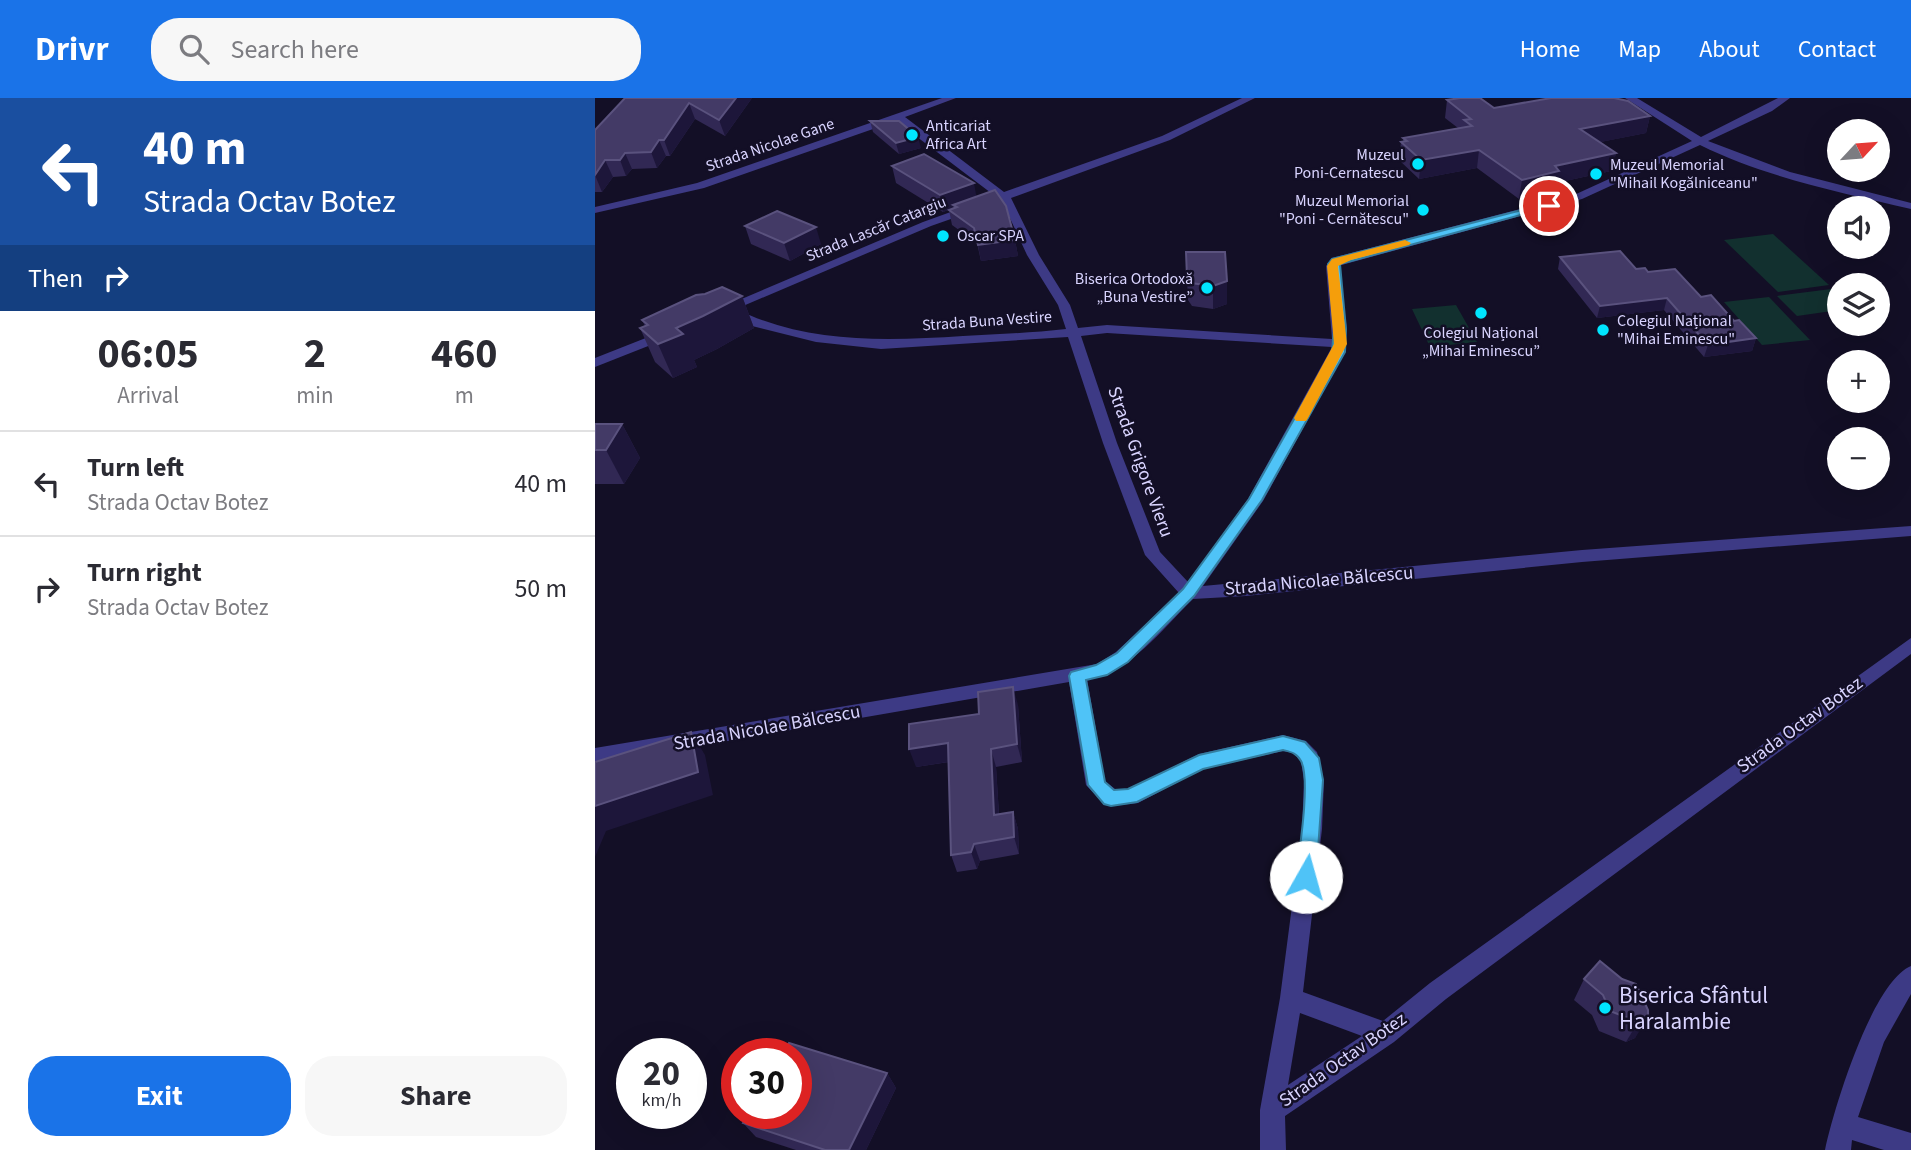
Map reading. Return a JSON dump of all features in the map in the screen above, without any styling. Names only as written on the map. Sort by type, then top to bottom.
[{"type":"street","name":"Strada Nicolae Gane","points":[[595,210],[700,186],[951,98]]},
{"type":"street","name":"Strada Lascăr Catargiu","points":[[721,310],[927,224],[1166,138],[1250,98]]},
{"type":"street","points":[[1630,98],[1701,141],[1782,174],[1911,206]]},
{"type":"street","points":[[1189,593],[1255,500],[1341,344],[1332,266],[1336,261],[1578,197],[1768,109],[1785,98]]},
{"type":"street","name":"Strada Grigore Vieru","points":[[898,117],[1010,202],[1033,255],[1064,305],[1075,332],[1109,443],[1153,555],[1189,593]]},
{"type":"street","name":"Strada Buna Vestire","points":[[721,310],[795,333],[881,345],[1107,328],[1341,344]]},
{"type":"street","points":[[595,363],[683,327]]},
{"type":"street","name":"Strada Nicolae Bălcescu","points":[[595,757],[1101,670],[1122,657],[1189,593],[1246,590],[1582,556],[1911,531]]},
{"type":"street","name":"Strada Octav Botez","points":[[1272,1110],[1386,1034],[1438,991],[1911,645]]},
{"type":"street","name":"Strada Octav Botez","points":[[1077,676],[1097,785],[1111,798],[1131,797],[1199,762],[1283,743],[1299,747],[1310,758],[1314,780],[1312,829],[1291,998],[1272,1110]]},
{"type":"street","points":[[1838,1150],[1842,1124],[1879,1029],[1899,988],[1911,977]]},
{"type":"street","points":[[1291,998],[1386,1034]]},
{"type":"street","points":[[1272,1110],[1273,1150]]},
{"type":"street","points":[[1842,1124],[1911,1146]]},
{"type":"green space","points":[[1773,234],[1827,285],[1778,292],[1724,240]]},
{"type":"green space","points":[[1827,290],[1827,312],[1797,316],[1777,296]]},
{"type":"green space","points":[[1769,297],[1810,340],[1762,345],[1724,302]]},
{"type":"green space","points":[[1456,305],[1477,342],[1430,347],[1412,309]]},
{"type":"building","points":[[625,98],[736,98],[719,120],[689,103],[664,140],[659,140],[651,152],[625,153],[620,160],[605,160],[595,175],[595,130]]},
{"type":"building","points":[[1480,98],[1494,108],[1551,98],[1614,98],[1628,101],[1650,116],[1580,129],[1616,153],[1555,166],[1559,171],[1522,180],[1479,150],[1421,160],[1401,142],[1407,141],[1403,138],[1472,126],[1464,120],[1471,119],[1447,100]]},
{"type":"building","points":[[870,121],[899,121],[918,137],[896,143]]},
{"type":"building","points":[[924,154],[974,183],[940,195],[892,166]]},
{"type":"building","points":[[995,190],[1006,206],[1015,240],[978,245],[974,228],[949,210],[957,207],[953,205]]},
{"type":"building","points":[[777,211],[816,227],[784,243],[745,226]]},
{"type":"building","name":"Colegiul Național \"Mihai Eminescu\"","points":[[1620,251],[1636,269],[1645,268],[1648,272],[1675,269],[1701,297],[1711,295],[1734,321],[1739,320],[1756,338],[1708,345],[1667,298],[1600,306],[1560,257]]},
{"type":"building","points":[[1186,252],[1225,252],[1227,281],[1213,286],[1191,283],[1187,277]]},
{"type":"building","points":[[722,287],[742,296],[676,328],[683,334],[658,344],[640,328],[648,325],[642,320],[696,295]]},
{"type":"building","points":[[595,424],[622,424],[606,450],[595,450]]},
{"type":"building","points":[[1013,687],[1017,744],[991,749],[994,815],[1013,812],[1014,837],[974,844],[971,852],[951,855],[948,743],[909,749],[909,724],[979,714],[978,692]]},
{"type":"building","points":[[691,732],[698,772],[595,806],[595,762]]},
{"type":"building","points":[[1600,961],[1622,979],[1636,984],[1648,1010],[1648,1018],[1638,1022],[1610,1011],[1603,995],[1584,979]]},
{"type":"building","points":[[812,1050],[887,1073],[849,1150],[825,1150],[761,1129],[812,1129]]},
{"type":"slow traffic","points":[[1301,418],[1341,344],[1332,266],[1336,261],[1405,243]]},
{"type":"place","name":"Anticariat Africa Art","points":[[912,135]]},
{"type":"place","name":"Muzeul Poni-Cernatescu","points":[[1418,164]]},
{"type":"place","name":"Muzeul Memorial \"Mihail Kogălniceanu\"","points":[[1596,174]]},
{"type":"place","name":"Muzeul Memorial \"Poni - Cernătescu\"","points":[[1423,210]]},
{"type":"place","name":"Oscar SPA","points":[[943,236]]},
{"type":"place","name":"Biserica Ortodoxă „Buna Vestire”","points":[[1207,288]]},
{"type":"place","name":"Colegiul Național „Mihai Eminescu”","points":[[1481,313]]},
{"type":"place","name":"Colegiul Național \"Mihai Eminescu\"","points":[[1603,330]]},
{"type":"place","name":"Biserica Sfântul Haralambie","points":[[1605,1008]]},
{"type":"route","points":[[1306,877],[1314,780],[1310,758],[1299,747],[1283,743],[1199,762],[1131,797],[1111,798],[1097,785],[1077,676],[1101,670],[1122,657],[1189,593],[1255,500],[1341,344],[1332,266],[1336,261],[1549,206]]}]
